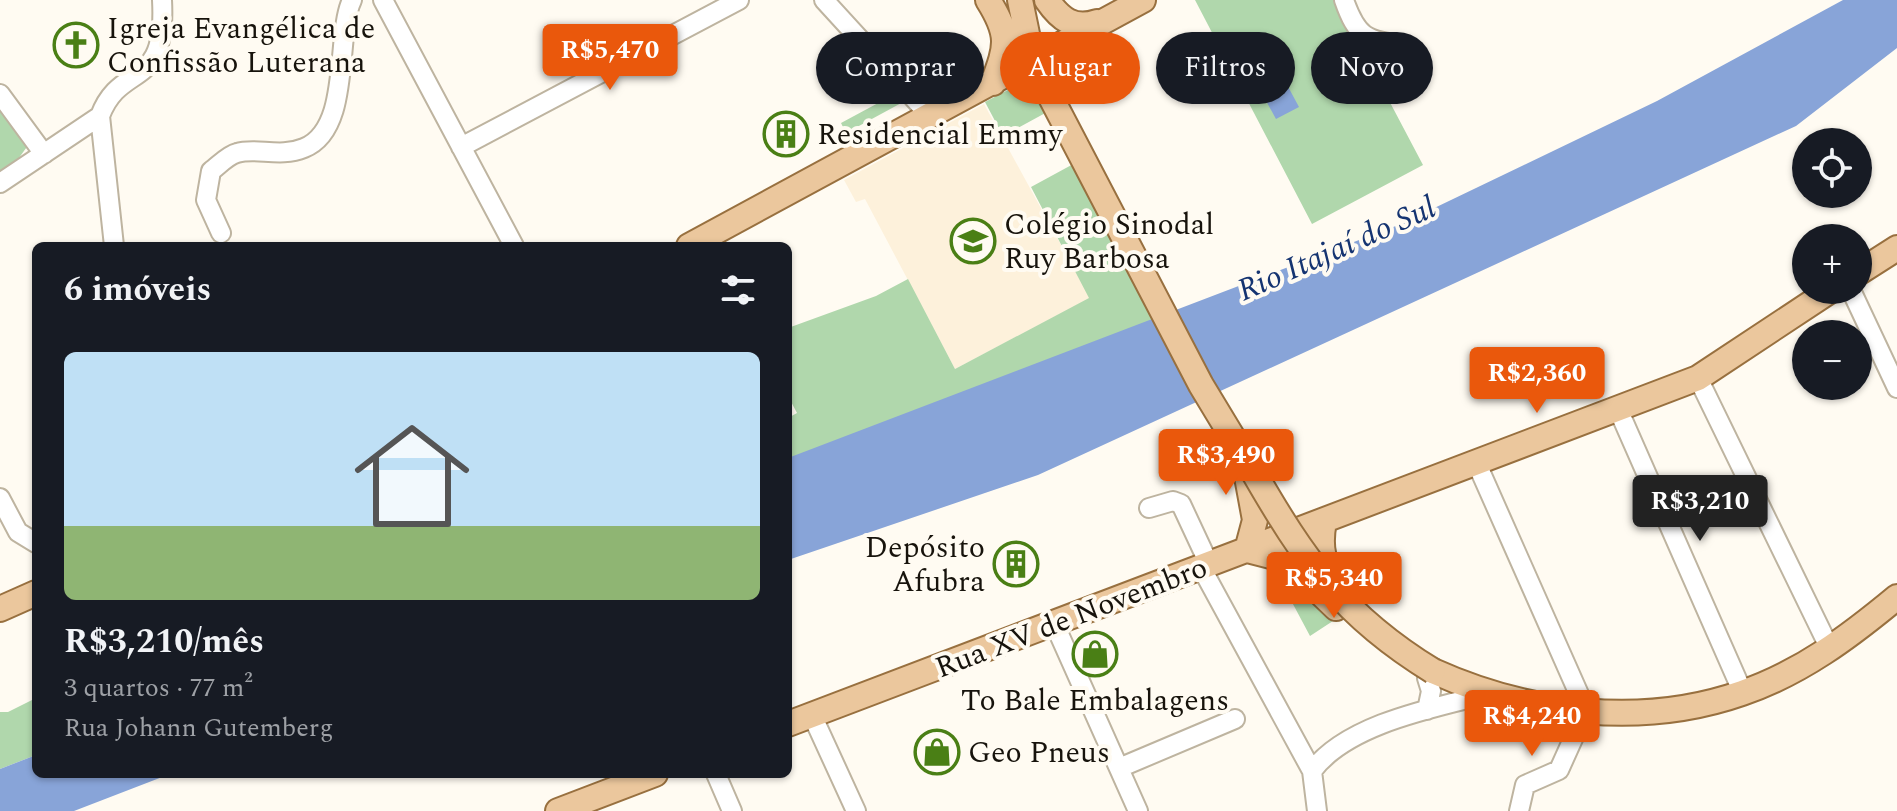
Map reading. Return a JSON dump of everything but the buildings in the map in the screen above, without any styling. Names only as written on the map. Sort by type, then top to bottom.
[{"type":"main road","points":[[988,0],[1002,24],[1006,42],[993,83]]},
{"type":"main road","points":[[1047,0],[1058,16],[1097,23]]},
{"type":"main road","points":[[1083,32],[1143,0]]},
{"type":"main road","points":[[1021,5],[1032,23],[1051,31],[1097,23]]},
{"type":"main road","points":[[1021,5],[1027,32]]},
{"type":"main road","points":[[697,242],[1000,80]]},
{"type":"main road","points":[[1055,104],[1201,385],[1294,542],[1340,601],[1430,674]]},
{"type":"main road","points":[[1872,264],[1897,248]]},
{"type":"main road","name":"Rua XV de Novembro","points":[[792,722],[1698,378],[1810,304]]},
{"type":"main road","points":[[1245,456],[1255,520],[1247,550],[1275,556],[1299,570],[1363,633],[1430,674],[1481,692],[1586,710],[1672,710],[1743,693],[1830,649],[1897,597]]},
{"type":"main road","points":[[1324,521],[1321,547],[1331,574],[1402,638],[1481,692]]},
{"type":"main road","points":[[1299,570],[1331,574]]},
{"type":"main road","points":[[1352,594],[1363,633]]},
{"type":"main road","points":[[0,609],[32,595]]},
{"type":"main road","points":[[558,811],[644,778]]},
{"type":"street","points":[[114,242],[100,116],[106,100],[151,65],[162,37],[162,0]]},
{"type":"street","points":[[221,233],[206,200],[211,171],[237,153],[278,155],[308,147],[330,121],[344,61],[345,15],[352,0]]},
{"type":"street","points":[[383,0],[512,242]]},
{"type":"street","points":[[461,147],[739,0]]},
{"type":"street","points":[[824,0],[931,117]]},
{"type":"street","points":[[1344,0],[1360,32]]},
{"type":"street","points":[[0,94],[44,154]]},
{"type":"street","points":[[0,183],[100,116]]},
{"type":"street","points":[[1858,304],[1897,388]]},
{"type":"street","points":[[1698,378],[1830,649]]},
{"type":"street","points":[[1618,409],[1743,693]]},
{"type":"street","points":[[1477,464],[1586,710],[1564,763],[1553,773],[1525,785],[1519,811]]},
{"type":"street","points":[[0,498],[18,532],[32,541]]},
{"type":"street","points":[[1149,508],[1173,501],[1181,504],[1205,566],[1312,771],[1317,811]]},
{"type":"street","points":[[1054,623],[1138,811]]},
{"type":"street","points":[[1427,710],[1431,691],[1430,674]]},
{"type":"street","points":[[1312,771],[1324,755],[1352,738],[1481,692]]},
{"type":"street","points":[[812,715],[856,811]]},
{"type":"street","points":[[1119,768],[1235,719]]},
{"type":"street","points":[[718,778],[732,811]]},
{"type":"shaded area","name":"Colégio Sinodal Ruy Barbosa","points":[[984,104],[1090,298],[955,369],[865,199],[856,202],[844,180]]},
{"type":"green space","points":[[1195,0],[1336,0],[1353,32],[1311,32],[1311,104],[1391,104],[1423,165],[1312,224],[1249,104],[1295,104],[1295,32],[1212,32]]},
{"type":"green space","points":[[1000,94],[1000,104],[1045,104],[1049,111],[1003,136],[985,102]]},
{"type":"green space","points":[[0,101],[29,144],[0,184]]},
{"type":"green space","points":[[876,104],[899,104],[846,133],[841,123]]},
{"type":"green space","points":[[1077,162],[1165,316],[792,459],[792,416],[797,413],[792,404],[792,327],[876,296],[908,279],[955,369],[1089,298],[1031,187]]},
{"type":"green space","points":[[1270,561],[1336,619],[1310,636]]},
{"type":"green space","points":[[32,700],[32,757],[0,769],[0,712],[8,712]]},
{"type":"water","points":[[1843,0],[1897,0],[1897,48],[1796,126],[1038,475],[792,559],[792,456],[1401,224],[1657,101]]},
{"type":"water","points":[[1295,100],[1299,107],[1276,119],[1268,104],[1295,104]]},
{"type":"water","points":[[32,757],[32,778],[160,778],[74,811],[0,811],[0,769]]},
{"type":"place","name":"Igreja Evangélica de Confissão Luterana","points":[[76,45]]},
{"type":"place","name":"Residencial Emmy","points":[[786,134]]},
{"type":"place","name":"Colégio Sinodal Ruy Barbosa","points":[[973,241]]},
{"type":"place","name":"Depósito Afubra","points":[[1016,564]]},
{"type":"place","name":"To Bale Embalagens","points":[[1095,654]]},
{"type":"place","name":"Geo Pneus","points":[[937,752]]},
{"type":"water label","name":"Rio Itajaí do Sul","points":[[1336,248]]}]
